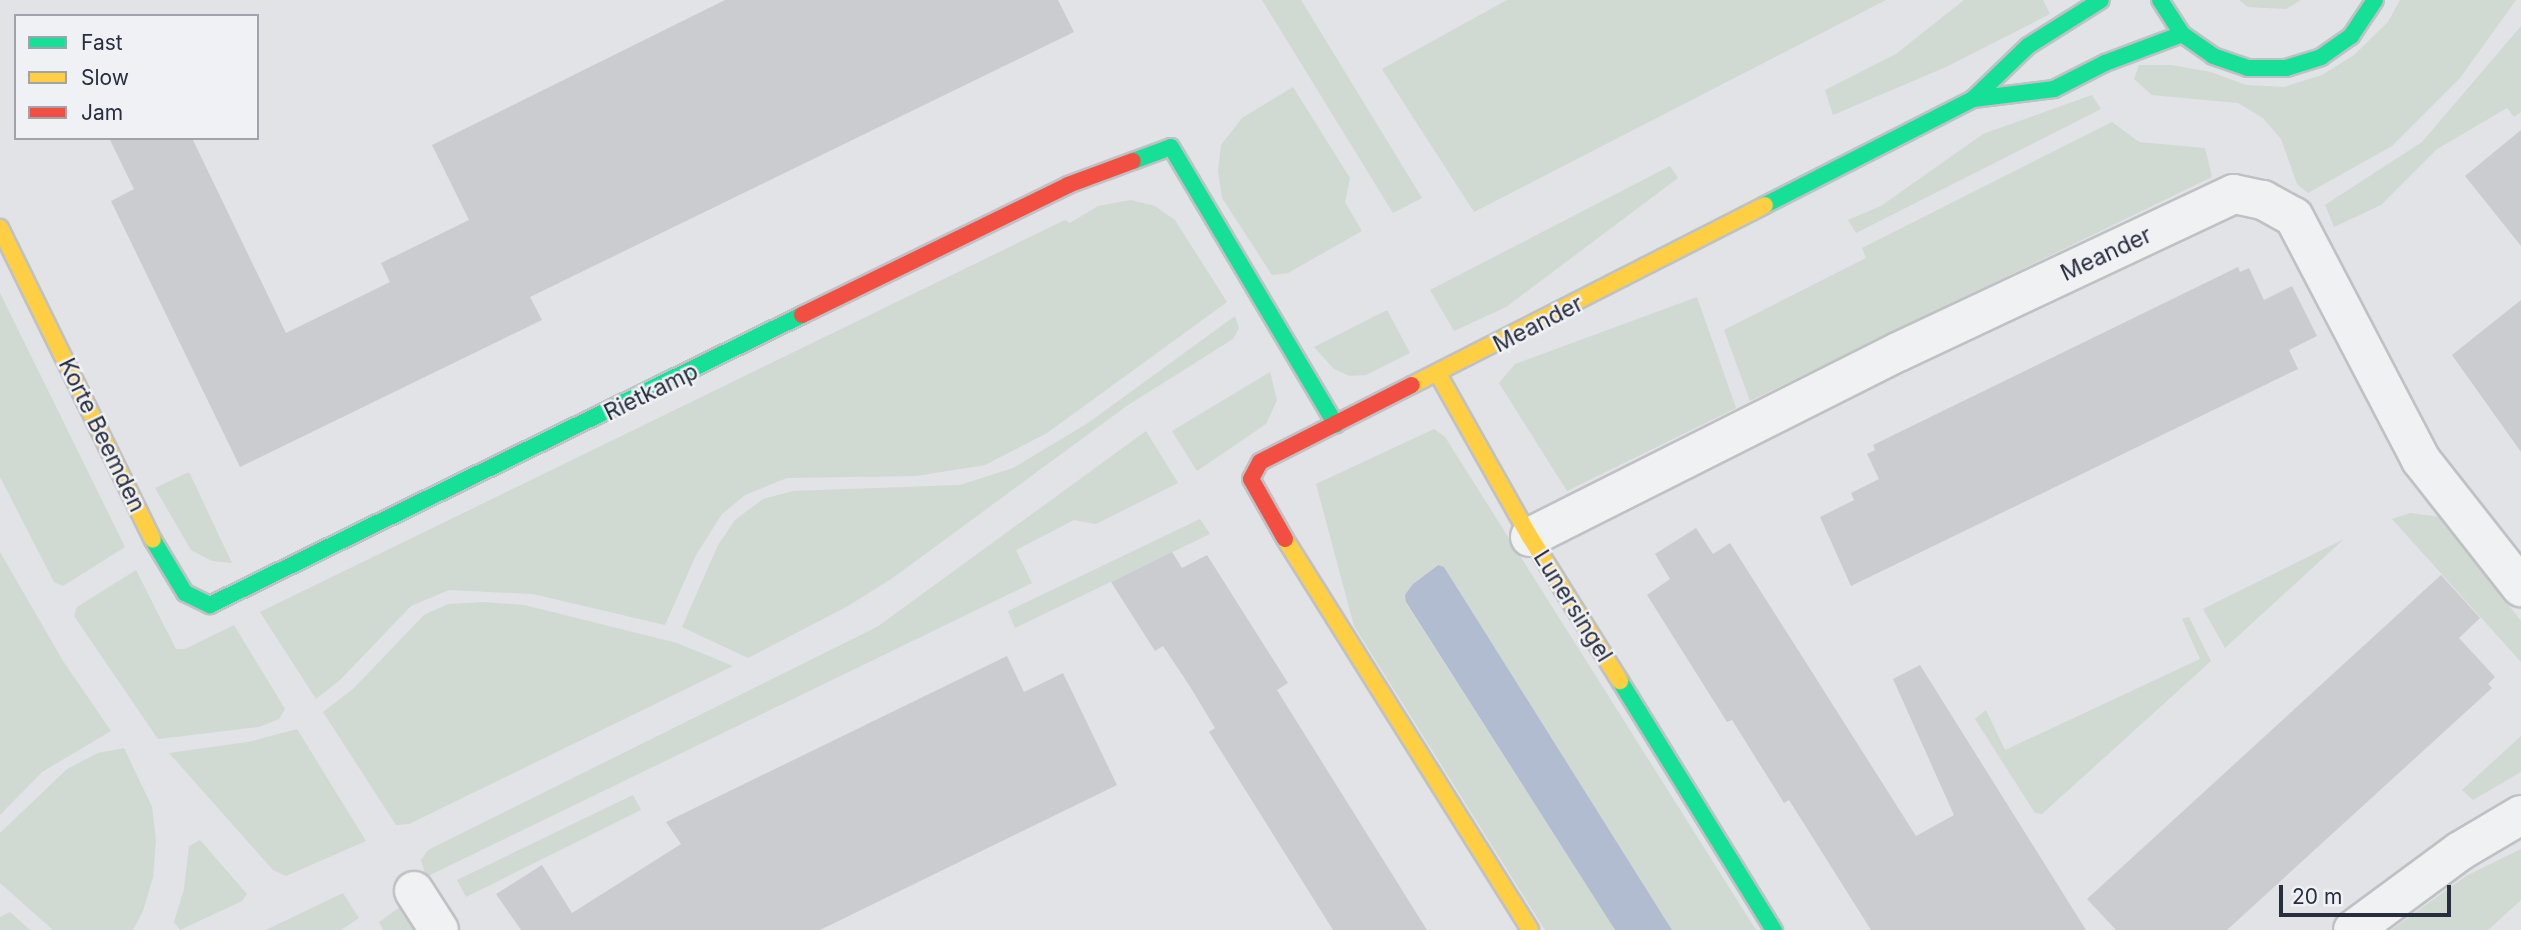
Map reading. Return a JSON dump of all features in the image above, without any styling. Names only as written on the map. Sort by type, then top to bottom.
[{"type":"street","name":"Meander","points":[[1438,374],[1973,99],[2028,46],[2101,0]]},
{"type":"street","points":[[2160,0],[2182,34],[2213,56],[2248,68],[2286,68],[2321,57],[2351,36],[2375,0]]},
{"type":"street","name":"Meander","points":[[1973,99],[2054,89],[2105,63],[2182,34]]},
{"type":"street","name":"Rietkamp","points":[[232,596],[1068,185],[1171,147],[1336,425]]},
{"type":"street","name":"Meander","points":[[1530,537],[1898,352],[2234,194],[2263,200],[2294,217],[2421,460],[2521,587]]},
{"type":"street","name":"Korte Beemden","points":[[0,228],[155,543],[185,593],[210,606],[232,596]]},
{"type":"street","points":[[1438,374],[1261,463],[1251,479],[1314,589],[1530,930]]},
{"type":"street","name":"Lunersingel","points":[[1438,374],[1530,537],[1774,930]]},
{"type":"street","points":[[2353,930],[2460,851],[2521,815]]},
{"type":"street","points":[[414,891],[439,930]]},
{"type":"shaded area","points":[[1262,0],[1301,0],[1422,198],[1393,213]]},
{"type":"shaded area","points":[[1507,0],[1886,0],[1474,212],[1382,69]]},
{"type":"shaded area","points":[[1964,0],[2043,0],[2050,14],[1946,67],[1833,115],[1825,90],[1896,54]]},
{"type":"shaded area","points":[[2239,0],[2301,0],[2286,9],[2248,7]]},
{"type":"shaded area","points":[[2400,0],[2516,0],[2460,78],[2392,146],[2308,193],[2297,184],[2281,139],[2263,118],[2238,103],[2152,95],[2134,79],[2139,65],[2171,65],[2211,72],[2246,85],[2284,87],[2322,75],[2354,55],[2388,22]]},
{"type":"shaded area","points":[[2521,26],[2521,112],[2514,117],[2507,108],[2437,149],[2381,205],[2334,227],[2325,205],[2422,142]]},
{"type":"shaded area","points":[[1293,87],[1350,178],[1345,202],[1362,231],[1288,273],[1272,275],[1222,198],[1218,171],[1221,145],[1242,118]]},
{"type":"shaded area","points":[[2092,95],[2101,109],[1856,233],[1848,220],[1881,206],[1983,134]]},
{"type":"shaded area","points":[[2112,122],[2139,142],[2205,148],[2212,177],[1750,401],[1724,330],[1866,258],[1862,248]]},
{"type":"shaded area","points":[[1670,166],[1678,178],[1506,307],[1454,331],[1430,290]]},
{"type":"shaded area","points":[[1131,200],[1155,206],[1175,220],[1227,302],[1047,433],[985,465],[916,476],[787,478],[745,495],[722,514],[696,555],[665,625],[533,594],[449,590],[411,606],[340,680],[316,699],[260,612],[1065,220],[1070,223],[1098,206]]},
{"type":"shaded area","points":[[0,293],[125,547],[63,586],[54,582],[0,477]]},
{"type":"shaded area","points":[[1697,297],[1736,408],[1567,491],[1499,383],[1515,364]]},
{"type":"shaded area","points":[[1387,310],[1410,353],[1366,375],[1350,376],[1334,369],[1314,347]]},
{"type":"shaded area","points":[[1235,316],[1239,328],[1233,339],[1128,405],[894,577],[848,606],[748,658],[682,627],[718,545],[735,520],[763,499],[793,491],[960,485],[1013,468],[1088,423]]},
{"type":"shaded area","points":[[1270,372],[1277,400],[1266,424],[1197,471],[1172,431]]},
{"type":"shaded area","points":[[1434,429],[1445,437],[1756,930],[1672,930],[1444,567],[1437,565],[1413,584],[1406,603],[1615,930],[1545,930],[1354,626],[1316,484]]},
{"type":"shaded area","points":[[1146,431],[1178,483],[1096,524],[1074,520],[1016,550],[1032,583],[426,877],[421,860],[428,850],[877,627]]},
{"type":"shaded area","points":[[189,472],[232,563],[212,561],[191,550],[155,488]]},
{"type":"shaded area","points":[[2410,513],[2440,517],[2521,621],[2521,662],[2392,519]]},
{"type":"shaded area","points":[[1200,519],[1210,534],[1015,628],[1008,611]]},
{"type":"shaded area","points":[[2344,539],[2225,648],[2203,609]]},
{"type":"shaded area","points":[[0,552],[63,661],[111,731],[42,772],[0,815]]},
{"type":"shaded area","points":[[136,570],[176,649],[185,649],[234,625],[285,709],[279,719],[259,727],[158,739],[74,616],[77,607]]},
{"type":"shaded area","points":[[484,602],[524,605],[677,643],[733,666],[409,824],[396,825],[323,712],[353,689],[424,615],[448,604]]},
{"type":"shaded area","points":[[2189,617],[2211,661],[2042,814],[2035,813],[1975,719],[1986,710],[2005,750],[2200,659],[2182,619]]},
{"type":"shaded area","points":[[297,729],[366,841],[286,876],[273,870],[169,753],[248,742]]},
{"type":"shaded area","points":[[2521,736],[2521,772],[2473,800],[2462,790]]},
{"type":"shaded area","points":[[124,748],[152,807],[156,840],[153,877],[143,911],[133,930],[53,930],[0,883],[0,833],[67,769],[98,753]]},
{"type":"shaded area","points":[[633,795],[641,810],[466,897],[457,880]]},
{"type":"shaded area","points":[[200,840],[247,894],[242,901],[180,930],[174,922],[184,889],[189,846]]},
{"type":"shaded area","points":[[2521,849],[2521,900],[2488,930],[2391,930],[2466,876]]},
{"type":"shaded area","points":[[343,893],[359,918],[341,930],[266,930]]},
{"type":"shaded area","points":[[400,907],[415,930],[383,930],[379,922]]},
{"type":"shaded area","points":[[10,912],[30,930],[0,930],[0,917]]},
{"type":"water","points":[[1438,565],[1444,567],[1672,930],[1615,930],[1406,602],[1405,595],[1413,584]]},
{"type":"building","points":[[725,0],[1058,0],[1074,32],[530,297],[542,320],[240,467],[111,201],[134,189],[110,140],[193,140],[286,333],[390,282],[381,263],[469,220],[432,145]]},
{"type":"building","points":[[2521,130],[2521,246],[2465,176]]},
{"type":"building","points":[[2238,267],[2240,272],[2249,268],[2264,300],[2292,286],[2317,336],[2289,350],[2298,369],[1851,586],[1820,517],[1854,500],[1851,493],[1879,479],[1867,454],[1875,450],[1873,445]]},
{"type":"building","points":[[2521,300],[2521,452],[2452,355]]},
{"type":"building","points":[[1696,528],[1713,554],[1730,543],[1916,836],[1954,815],[1893,679],[1920,665],[2086,930],[1871,930],[1789,800],[1784,803],[1732,720],[1727,722],[1647,595],[1670,579],[1655,554]]},
{"type":"building","points":[[1172,552],[1182,568],[1207,555],[1288,683],[1277,690],[1427,930],[1333,930],[1209,732],[1215,728],[1189,685],[1163,646],[1155,651],[1111,582]]},
{"type":"building","points":[[2441,575],[2480,618],[2459,638],[2495,677],[2488,684],[2492,688],[2227,930],[2116,930],[2087,899]]},
{"type":"building","points":[[1007,656],[1024,692],[1063,673],[1117,785],[820,930],[521,930],[496,894],[542,865],[572,913],[681,844],[666,822]]},
{"type":"traffic: fast","points":[[1765,205],[1973,99],[2028,46],[2101,0]]},
{"type":"traffic: fast","points":[[2160,0],[2182,34],[2213,56],[2248,68],[2286,68],[2321,57],[2351,36],[2375,0]]},
{"type":"traffic: fast","points":[[1973,99],[2054,89],[2105,63],[2182,34]]},
{"type":"traffic: fast","points":[[1133,161],[1171,147],[1336,425]]},
{"type":"traffic: fast","points":[[153,540],[185,593],[210,605],[802,315]]},
{"type":"traffic: fast","points":[[1620,681],[1774,930]]},
{"type":"traffic: slow","points":[[1412,385],[1765,205]]},
{"type":"traffic: slow","points":[[0,228],[153,540]]},
{"type":"traffic: slow","points":[[1438,374],[1530,537],[1620,681]]},
{"type":"traffic: slow","points":[[1285,539],[1530,930]]},
{"type":"traffic: jam","points":[[802,315],[1068,185],[1133,161]]},
{"type":"traffic: jam","points":[[1285,539],[1251,479],[1260,462],[1412,385]]}]
